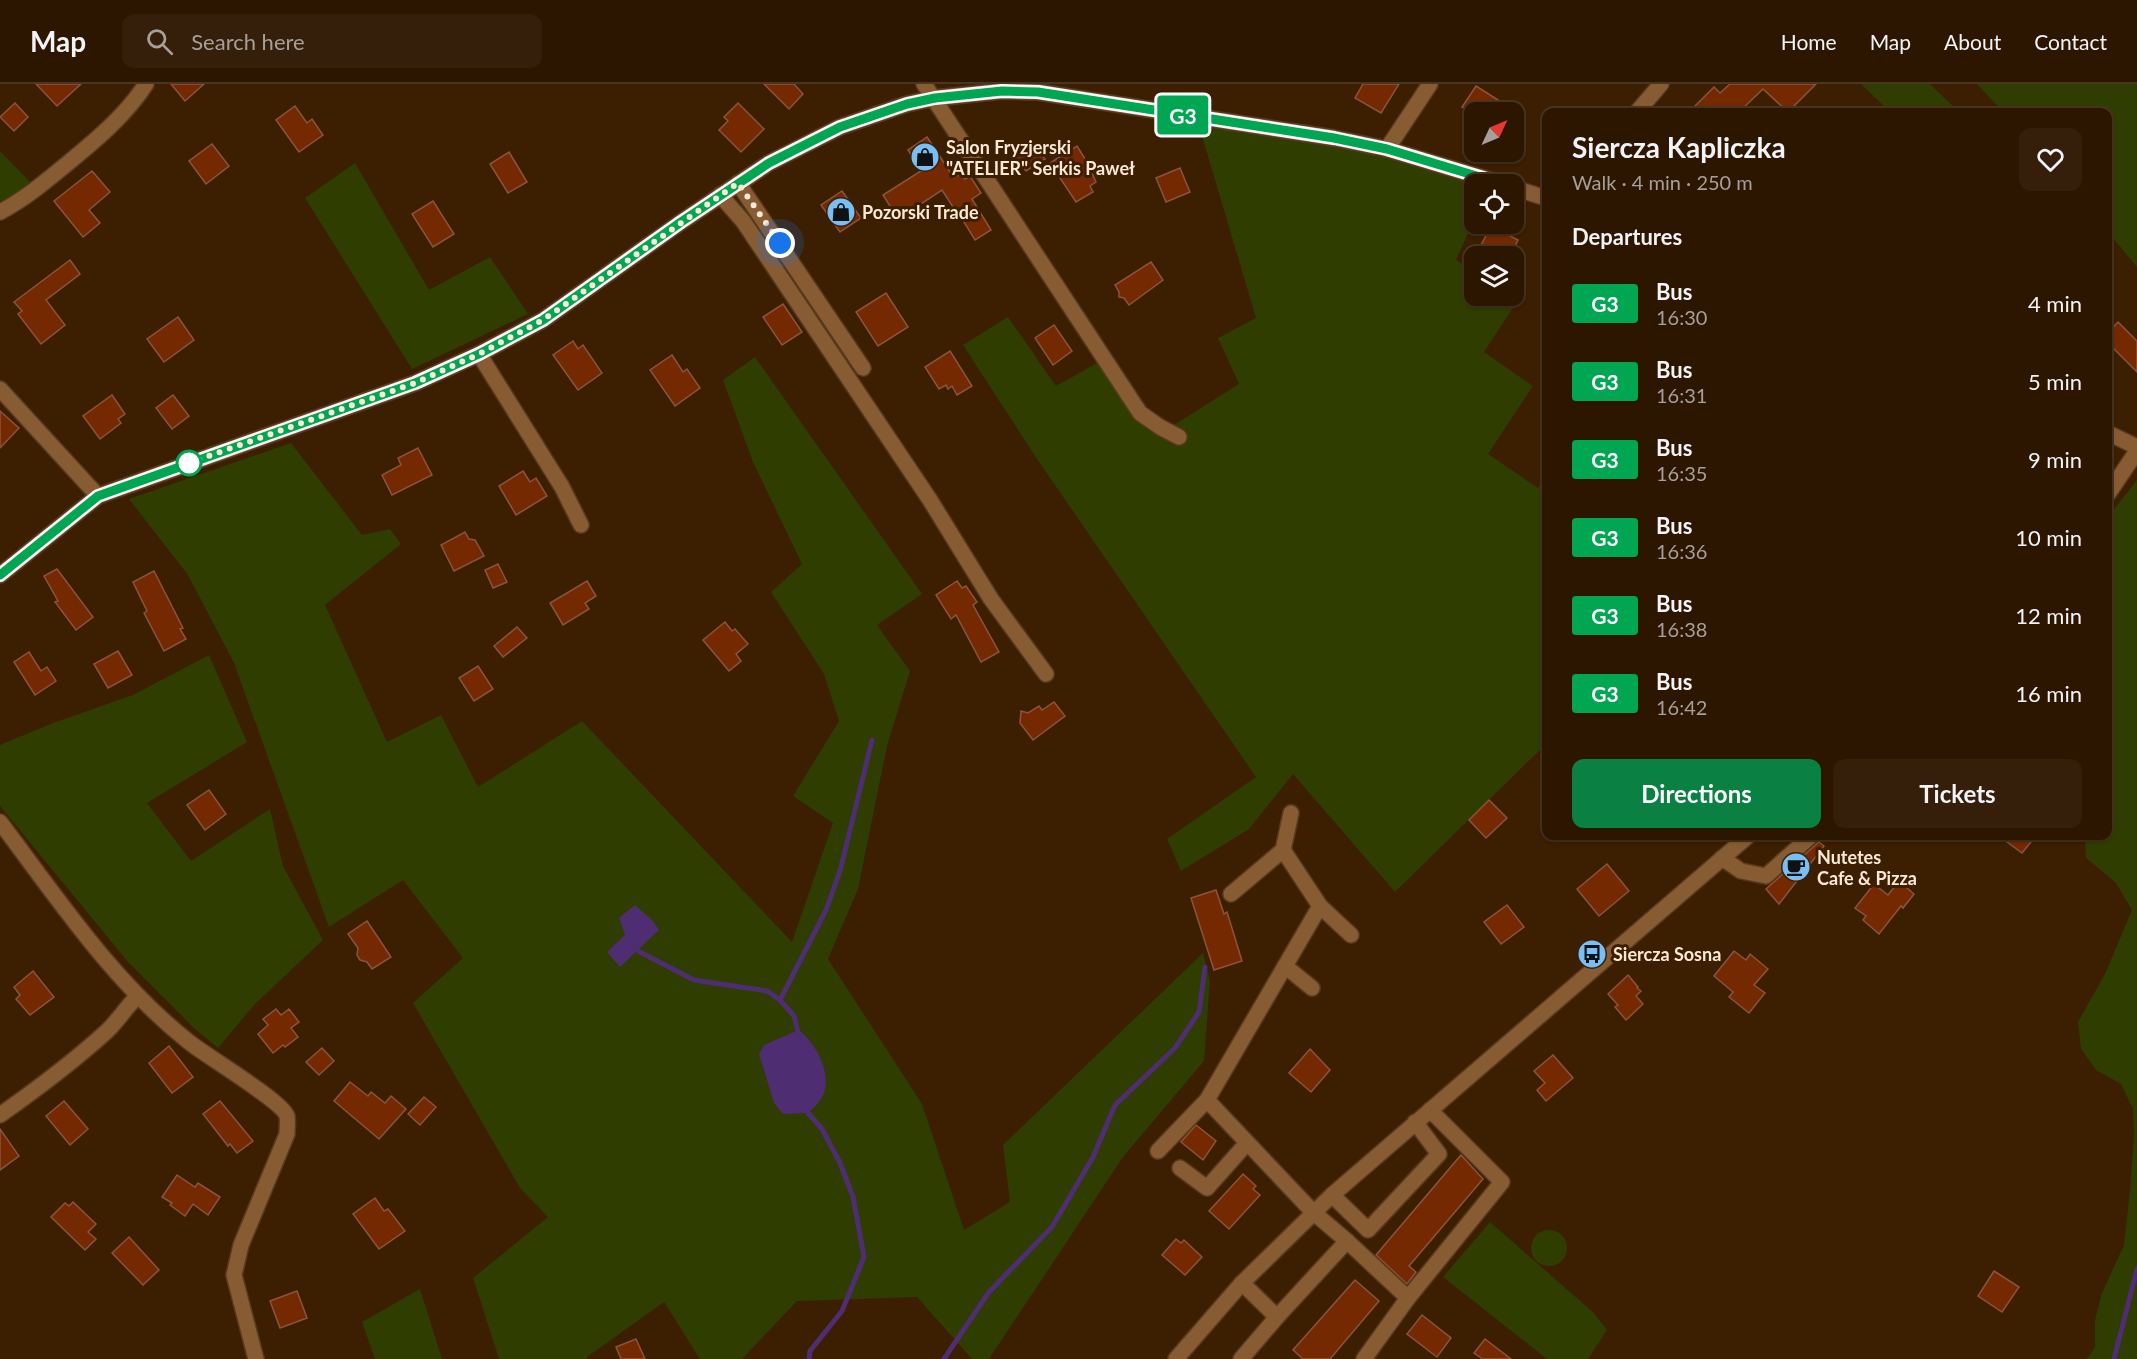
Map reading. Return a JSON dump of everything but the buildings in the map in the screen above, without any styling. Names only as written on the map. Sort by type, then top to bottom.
[{"type":"street","points":[[0,212],[23,200],[76,156],[117,120],[146,84]]},
{"type":"street","points":[[924,84],[1140,413],[1179,437]]},
{"type":"street","points":[[1387,149],[1430,84]]},
{"type":"street","points":[[1640,108],[1661,84]]},
{"type":"street","points":[[0,575],[98,496],[415,383],[479,354],[543,320],[769,163],[840,127],[907,104],[935,98],[1002,91],[1038,92],[1323,136],[1387,149],[1470,174]]},
{"type":"street","points":[[738,183],[863,368]]},
{"type":"street","points":[[1524,191],[1542,197]]},
{"type":"street","points":[[720,195],[743,221],[930,500],[992,598],[1046,674]]},
{"type":"street","points":[[479,354],[562,487],[581,525]]},
{"type":"street","points":[[0,388],[98,496]]},
{"type":"street","points":[[2112,435],[2137,449],[2112,488]]},
{"type":"street","points":[[538,448],[578,498]]},
{"type":"street","points":[[1231,894],[1283,850],[1291,813]]},
{"type":"street","points":[[0,822],[86,936],[137,997],[190,1043],[275,1101],[287,1115],[287,1134],[241,1245],[234,1275],[256,1359]]},
{"type":"street","points":[[1176,1359],[1242,1283],[1313,1212],[1743,840]]},
{"type":"street","points":[[1722,858],[1741,871],[1766,876],[1806,840]]},
{"type":"street","points":[[1283,850],[1320,906],[1351,935]]},
{"type":"street","points":[[1158,1151],[1207,1100],[1320,906]]},
{"type":"street","points":[[1285,966],[1312,988]]},
{"type":"street","points":[[0,1115],[48,1081],[89,1047],[109,1029],[137,997]]},
{"type":"street","points":[[1207,1100],[1313,1212],[1408,1298]]},
{"type":"street","points":[[1364,1359],[1408,1298],[1502,1182],[1430,1110]]},
{"type":"street","points":[[1332,1195],[1368,1230],[1440,1154],[1415,1122]]},
{"type":"street","points":[[1180,1168],[1207,1188],[1247,1143]]},
{"type":"street","points":[[1241,1359],[1347,1241]]},
{"type":"street","points":[[1242,1283],[1277,1317]]},
{"type":"green space","points":[[1861,84],[1930,84],[1955,108],[1886,108]]},
{"type":"green space","points":[[1977,84],[2137,84],[2137,267],[2112,237],[2112,108],[1999,108]]},
{"type":"green space","points":[[1199,126],[1329,141],[1464,179],[1464,234],[1468,234],[1456,260],[1464,265],[1464,306],[1514,306],[1484,352],[1533,386],[1488,454],[1538,488],[1542,482],[1542,748],[1395,892],[1293,774],[1249,829],[1181,871],[1167,839],[1256,777],[1037,459],[963,345],[1008,317],[1056,386],[1106,358],[1158,435],[1239,384],[1218,338],[1256,318]]},
{"type":"green space","points":[[0,151],[33,185],[1,201],[0,200]]},
{"type":"green space","points":[[355,163],[429,290],[490,257],[528,314],[412,369],[305,198]]},
{"type":"green space","points":[[755,357],[922,594],[877,625],[910,671],[887,746],[858,889],[828,959],[922,1104],[964,1230],[1010,1202],[1003,1145],[1203,953],[1210,981],[1204,1061],[1123,1157],[989,1359],[972,1359],[917,1297],[797,1301],[742,1359],[700,1359],[664,1302],[587,1359],[499,1359],[473,1278],[548,1217],[520,1188],[413,1003],[463,958],[403,880],[329,927],[234,663],[188,575],[129,499],[291,443],[362,535],[390,529],[401,544],[325,605],[387,742],[441,715],[478,787],[582,721],[792,942],[833,823],[793,796],[839,721],[824,674],[771,592],[802,564],[753,462],[723,380]]},
{"type":"green space","points":[[2137,480],[2137,1359],[2087,1359],[2095,1347],[2095,1320],[2102,1293],[2124,1245],[2134,1135],[2133,1109],[2121,1084],[2096,1070],[2081,1049],[2078,1022],[2105,974],[2132,910],[2116,883],[2086,858],[2085,840],[2112,840],[2112,512]]},
{"type":"green space","points":[[209,655],[247,742],[147,803],[191,861],[270,809],[283,866],[323,940],[255,1004],[218,1048],[196,1030],[128,962],[0,806],[0,745],[53,723],[133,695]]},
{"type":"green space","points":[[1490,1222],[1594,1313],[1607,1330],[1588,1359],[1547,1359],[1443,1277]]},
{"type":"green space","points":[[1549,1230],[1562,1235],[1567,1248],[1562,1261],[1549,1266],[1536,1261],[1531,1248],[1536,1235]]},
{"type":"green space","points":[[420,1289],[442,1359],[375,1359],[362,1322]]},
{"type":"shaded area","points":[[635,905],[653,921],[659,930],[620,967],[607,952],[625,935],[619,918]]},
{"type":"shaded area","points":[[799,1030],[812,1043],[822,1062],[825,1071],[825,1091],[820,1101],[808,1113],[783,1114],[774,1103],[759,1054],[764,1045]]},
{"type":"waterway","points":[[780,1000],[826,910],[840,871],[872,740]]},
{"type":"waterway","points":[[638,951],[694,980],[767,991],[780,1000],[794,1016],[799,1036]]},
{"type":"waterway","points":[[944,1359],[989,1292],[1052,1227],[1093,1157],[1115,1105],[1175,1048],[1199,1012],[1205,967]]},
{"type":"waterway","points":[[807,1108],[808,1113],[822,1129],[840,1163],[853,1197],[864,1257],[842,1311],[810,1351],[809,1359]]},
{"type":"waterway","points":[[2114,1359],[2137,1269]]},
{"type":"bus line","name":"G3","points":[[0,575],[98,496],[415,383],[479,354],[543,320],[769,163],[840,127],[907,104],[969,94],[1002,91],[1038,92],[1334,138],[1387,149],[1470,174]]},
{"type":"place","name":"Salon Fryzjerski \"ATELIER\" Serkis Paweł","points":[[925,157]]},
{"type":"place","name":"Pozorski Trade","points":[[841,212]]},
{"type":"place","name":"Nutetes Cafe & Pizza","points":[[1796,867]]},
{"type":"place","name":"Siercza Sosna","points":[[1592,954]]},
{"type":"route","points":[[189,463],[415,383],[479,354],[543,320],[738,183],[780,243]]}]
